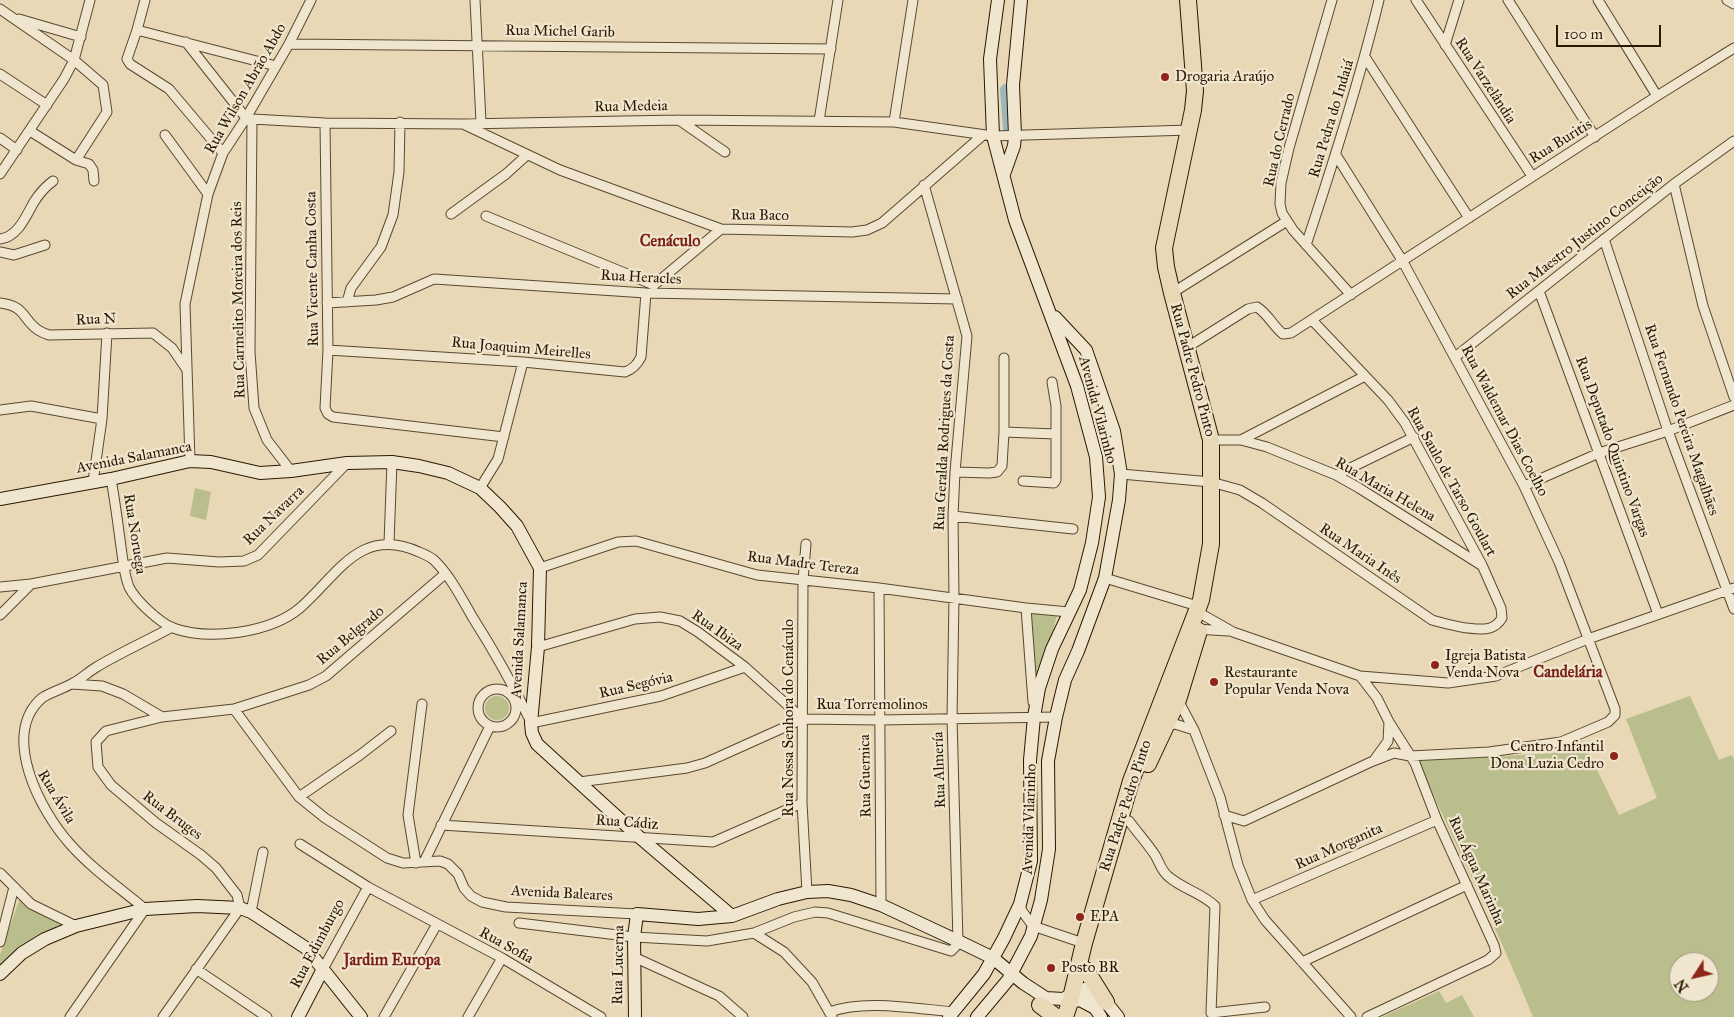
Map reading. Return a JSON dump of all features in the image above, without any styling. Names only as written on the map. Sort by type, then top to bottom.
[{"type":"highway","name":"Rua Padre Pedro Pinto","points":[[1180,0],[1188,90],[1187,134]]},
{"type":"highway","name":"Rua Padre Pedro Pinto","points":[[1074,1003],[1086,970],[1088,944],[1116,868],[1140,781],[1178,700],[1198,616],[1211,544],[1211,440],[1172,294],[1164,248],[1195,91],[1188,0]]},
{"type":"highway","name":"Rua Padre Pedro Pinto","points":[[1074,1003],[1131,781],[1177,660],[1198,616]]},
{"type":"highway","points":[[1086,970],[1104,1010]]},
{"type":"highway","points":[[1040,1005],[1056,1017]]},
{"type":"street","points":[[0,174],[64,79],[74,60],[90,0]]},
{"type":"street","points":[[145,0],[127,59],[130,64],[169,89],[223,153]]},
{"type":"street","name":"Rua Wilson Abrão Abdo","points":[[190,460],[185,304],[208,194],[223,153],[249,119],[311,0]]},
{"type":"street","points":[[475,0],[481,122]]},
{"type":"street","points":[[818,121],[838,0]]},
{"type":"street","points":[[894,122],[913,0]]},
{"type":"street","name":"Avenida Vilarinho","points":[[952,1014],[984,974],[1020,904],[1031,861],[1030,760],[1034,717],[1040,688],[1052,649],[1080,590],[1092,543],[1099,497],[1096,457],[1077,386],[1015,220],[1003,177],[988,136],[990,59],[998,0]]},
{"type":"street","points":[[1003,177],[1014,141],[1012,85],[1021,0]]},
{"type":"street","name":"Rua do Cerrado","points":[[1332,0],[1289,148],[1281,183],[1280,204],[1287,222],[1351,295]]},
{"type":"street","name":"Rua Pedra do Indaiá","points":[[1306,245],[1336,155],[1365,57],[1379,0]]},
{"type":"street","name":"Rua Varzelândia","points":[[1416,0],[1532,176]]},
{"type":"street","points":[[1445,45],[1459,0]]},
{"type":"street","points":[[1508,0],[1595,137]]},
{"type":"street","points":[[1598,0],[1657,96]]},
{"type":"street","points":[[1727,0],[1734,4]]},
{"type":"street","points":[[0,9],[74,60],[103,85],[107,112],[76,160]]},
{"type":"street","points":[[11,17],[80,37]]},
{"type":"street","points":[[137,30],[276,66]]},
{"type":"street","points":[[186,42],[249,119]]},
{"type":"street","name":"Rua Michel Garib","points":[[289,44],[831,49]]},
{"type":"street","name":"Rua Buritis","points":[[1186,348],[1248,309],[1257,307],[1264,312],[1283,334],[1291,333],[1532,176],[1734,48]]},
{"type":"street","points":[[1365,57],[1469,218]]},
{"type":"street","points":[[0,74],[47,105]]},
{"type":"street","name":"Rua Medeia","points":[[249,119],[325,123],[400,122],[463,124],[481,122],[680,120],[894,122],[1014,141],[1187,134]]},
{"type":"street","name":"Rua Carmelito Moreira dos Reis","points":[[249,119],[250,352],[254,408],[267,440],[291,471]]},
{"type":"street","points":[[680,120],[725,152]]},
{"type":"street","points":[[347,302],[351,288],[381,247],[393,215],[399,172],[400,122]]},
{"type":"street","name":"Rua Vicente Canha Costa","points":[[325,123],[328,350],[325,408],[328,414],[333,417],[504,437]]},
{"type":"street","name":"Rua Baco","points":[[463,124],[560,170],[721,229],[852,232],[867,230],[882,222],[924,185],[988,136]]},
{"type":"street","points":[[30,131],[76,160],[89,164],[93,170],[94,181]]},
{"type":"street","points":[[165,135],[208,194]]},
{"type":"street","points":[[0,138],[17,150]]},
{"type":"street","name":"Rua Maestro Justino Conceição","points":[[1455,357],[1674,184],[1734,141]]},
{"type":"street","points":[[451,214],[506,174],[527,155]]},
{"type":"street","name":"Rua Waldemar Dias Coelho","points":[[1336,155],[1402,260],[1524,486],[1559,562],[1615,709],[1615,715],[1608,722],[1561,742],[1489,752],[1410,756]]},
{"type":"street","points":[[0,239],[4,239],[15,232],[45,187],[53,181]]},
{"type":"street","points":[[1674,184],[1703,306],[1734,397]]},
{"type":"street","name":"Rua Geralda Rodrigues da Costa","points":[[924,185],[967,336],[955,472],[953,516],[954,598]]},
{"type":"street","points":[[486,216],[655,289],[721,229]]},
{"type":"street","points":[[1172,294],[1287,222]]},
{"type":"street","name":"Rua Fernando Pereira Magalhães","points":[[1604,239],[1668,431],[1731,589],[1734,609]]},
{"type":"street","points":[[0,252],[14,255],[45,245]]},
{"type":"street","name":"Rua Heracles","points":[[327,303],[393,297],[434,279],[646,293],[655,289],[957,299]]},
{"type":"street","name":"Rua Deputado Quintino Vargas","points":[[1539,290],[1658,614]]},
{"type":"street","name":"Rua Joaquim Meirelles","points":[[328,350],[523,362],[625,372],[638,364],[641,357],[646,293]]},
{"type":"street","name":"Rua N","points":[[0,303],[14,306],[38,330],[49,335],[153,333],[172,348],[187,370]]},
{"type":"street","name":"Avenida Vilarinho","points":[[976,1017],[1010,976],[1030,936],[1041,900],[1049,849],[1048,761],[1056,717],[1065,680],[1078,651],[1105,578],[1116,523],[1121,474],[1114,431],[1086,350],[1048,309]]},
{"type":"street","name":"Rua Saulo de Tarso Goulart","points":[[1312,320],[1388,400],[1414,437],[1482,565],[1501,608],[1502,618],[1497,625]]},
{"type":"street","points":[[93,482],[102,419],[108,333]]},
{"type":"street","points":[[955,472],[989,474],[997,472],[1002,466],[1004,358]]},
{"type":"street","points":[[480,488],[498,459],[523,362]]},
{"type":"street","points":[[1241,440],[1365,376]]},
{"type":"street","points":[[1023,481],[1054,483],[1056,480],[1056,406],[1052,382]]},
{"type":"street","points":[[1524,486],[1599,453],[1668,431],[1734,405]]},
{"type":"street","points":[[0,410],[30,406],[102,419]]},
{"type":"street","points":[[1004,432],[1056,434]]},
{"type":"street","points":[[1336,475],[1414,437]]},
{"type":"street","name":"Rua Maria Helena","points":[[1211,440],[1241,440],[1267,447],[1336,475],[1482,565]]},
{"type":"street","name":"Avenida Salamanca","points":[[0,498],[111,479],[190,460],[211,462],[260,472],[291,471],[347,463],[392,462],[448,473],[480,488],[517,526],[540,568],[538,647],[532,723],[532,732],[537,744],[638,836],[732,916]]},
{"type":"street","points":[[392,462],[389,543],[418,551],[434,559],[513,683],[532,723]]},
{"type":"street","name":"Rua Navarra","points":[[0,586],[31,584],[167,558],[219,562],[244,561],[258,554],[347,463]]},
{"type":"street","name":"Rua Maria Inês","points":[[1121,474],[1211,482],[1240,490],[1262,503],[1432,620],[1450,626],[1472,628],[1489,629],[1497,625]]},
{"type":"street","name":"Rua Noruega","points":[[111,479],[124,567],[129,587],[141,606],[172,628],[206,634],[238,632],[277,621],[299,608],[336,570],[360,552],[389,543]]},
{"type":"street","points":[[953,516],[1073,529]]},
{"type":"street","name":"Rua Madre Tereza","points":[[540,568],[618,542],[636,541],[757,575],[1069,612]]},
{"type":"street","name":"Rua Nossa Senhora do Cenáculo","points":[[806,544],[803,580],[802,803],[807,892]]},
{"type":"street","name":"Rua Belgrado","points":[[96,742],[106,731],[162,717],[234,709],[309,685],[326,676],[445,574]]},
{"type":"street","points":[[1080,590],[1105,578],[1188,603],[1198,616],[1233,632],[1360,676],[1448,684],[1496,676],[1588,638],[1731,589]]},
{"type":"street","points":[[0,615],[31,584]]},
{"type":"street","name":"Rua Guernica","points":[[879,588],[881,905]]},
{"type":"street","name":"Rua Almería","points":[[954,598],[952,718],[964,944]]},
{"type":"street","points":[[1026,608],[1034,717]]},
{"type":"street","points":[[1069,612],[1083,630],[1078,651]]},
{"type":"street","points":[[1198,616],[1233,632]]},
{"type":"street","name":"Rua Ibiza","points":[[538,647],[635,619],[660,617],[680,622],[698,632],[745,667],[803,719]]},
{"type":"street","name":"Rua Ávila","points":[[145,909],[90,864],[70,844],[41,804],[25,773],[21,749],[21,729],[29,712],[42,698],[72,684],[95,668],[172,628]]},
{"type":"street","points":[[1177,660],[1176,687],[1178,700],[1194,730],[1220,797],[1238,864],[1252,900],[1265,920],[1351,1017]]},
{"type":"street","name":"Rua Segóvia","points":[[532,723],[661,696],[745,667]]},
{"type":"street","name":"Rua Água Marinha","points":[[1360,676],[1377,698],[1389,722],[1406,746],[1415,763],[1437,820],[1496,953],[1488,960],[1367,1017]]},
{"type":"street","points":[[508,692],[513,683]]},
{"type":"street","points":[[72,684],[102,686],[123,694],[162,717]]},
{"type":"street","points":[[489,690],[508,692],[515,702],[515,714],[508,724],[496,727],[490,726],[485,723],[478,712],[480,699],[489,690]]},
{"type":"street","points":[[420,862],[408,815],[422,704]]},
{"type":"street","name":"Avenida Baleares","points":[[234,709],[299,797],[325,818],[387,858],[403,863],[440,861],[448,864],[458,874],[464,888],[471,896],[490,904],[506,907],[698,919],[732,916],[778,899],[807,892],[828,891],[851,895],[881,905],[993,958],[1040,1005]]},
{"type":"street","points":[[515,714],[532,723]]},
{"type":"street","name":"Rua Torremolinos","points":[[579,782],[687,768],[705,763],[803,719],[879,720],[1056,717]]},
{"type":"street","points":[[1373,761],[1388,741],[1389,722]]},
{"type":"street","points":[[1166,726],[1175,724],[1194,730]]},
{"type":"street","points":[[420,862],[442,825],[490,726]]},
{"type":"street","points":[[299,797],[391,731]]},
{"type":"street","name":"Rua Bruges","points":[[96,742],[98,767],[111,785],[156,823],[201,854],[216,868],[246,910]]},
{"type":"street","points":[[1224,815],[1244,821],[1373,761],[1394,753],[1410,756]]},
{"type":"street","name":"Rua Cádiz","points":[[442,825],[638,836],[697,843],[713,842],[802,803]]},
{"type":"street","name":"Rua Morganita","points":[[1252,900],[1437,820]]},
{"type":"street","points":[[1129,821],[1156,856],[1158,864],[1164,873],[1209,900],[1215,906],[1210,1013],[1265,1007]]},
{"type":"street","points":[[300,844],[368,887]]},
{"type":"street","points":[[163,1017],[196,969],[246,910],[263,852]]},
{"type":"street","points":[[0,873],[31,904],[76,926]]},
{"type":"street","points":[[1302,962],[1467,885]]},
{"type":"street","points":[[1,936],[14,887]]},
{"type":"street","name":"Rua Sofia","points":[[368,887],[502,958],[601,1017]]},
{"type":"street","name":"Rua Edimburgo","points":[[298,1017],[368,887]]},
{"type":"street","points":[[1020,904],[1022,912],[1033,926],[1088,944]]},
{"type":"street","points":[[0,974],[22,953],[45,939],[76,926],[145,909],[197,906],[246,910],[306,948],[361,1017]]},
{"type":"street","points":[[70,1017],[145,909]]},
{"type":"street","name":"Avenida Baleares","points":[[519,923],[634,937],[707,941],[754,933],[794,917],[815,912],[828,913],[951,951],[956,946],[964,944]]},
{"type":"street","name":"Rua Lucerna","points":[[635,1017],[636,958],[634,937],[637,914]]},
{"type":"street","points":[[384,1017],[437,924]]},
{"type":"street","points":[[754,933],[784,952],[812,982],[831,1014],[843,1007],[859,1005],[952,1014]]},
{"type":"street","points":[[964,944],[980,960],[984,974]]},
{"type":"street","points":[[468,1017],[502,958]]},
{"type":"street","points":[[636,958],[719,996],[742,1017]]},
{"type":"street","points":[[196,969],[267,1017]]},
{"type":"street","name":"Avenida Baleares","points":[[1010,976],[1046,998],[1063,999],[1074,1003]]},
{"type":"street","points":[[1040,1005],[1058,1006],[1074,1003],[1104,1010],[1118,1017]]},
{"type":"green space","points":[[195,488],[211,492],[206,520],[190,516]]},
{"type":"green space","points":[[1028,610],[1057,615],[1035,707]]},
{"type":"green space","points":[[497,696],[506,699],[509,708],[506,717],[497,720],[488,717],[485,708],[488,699]]},
{"type":"green space","points":[[1690,696],[1719,760],[1732,755],[1734,760],[1734,1017],[1533,1017],[1418,761],[1553,753],[1583,741],[1619,815],[1657,798],[1626,719]]},
{"type":"green space","points":[[20,898],[67,925],[0,970],[0,954]]},
{"type":"green space","points":[[1439,991],[1446,1003],[1462,995],[1474,1017],[1382,1017]]},
{"type":"waterway","points":[[1006,90],[1009,128]]},
{"type":"place","name":"Drogaria Araújo","points":[[1165,77]]},
{"type":"place","name":"Igreja Batista Venda Nova","points":[[1435,665]]},
{"type":"place","name":"Restaurante Popular Venda Nova","points":[[1214,682]]},
{"type":"place","name":"Centro Infantil Dona Luzia Cedro","points":[[1614,756]]},
{"type":"place","name":"EPA","points":[[1080,917]]},
{"type":"place","name":"Posto BR","points":[[1051,968]]},
{"type":"district","name":"Cenáculo","points":[[670,242]]},
{"type":"district","name":"Candelária","points":[[1568,673]]},
{"type":"district","name":"Jardim Europa","points":[[392,961]]}]
